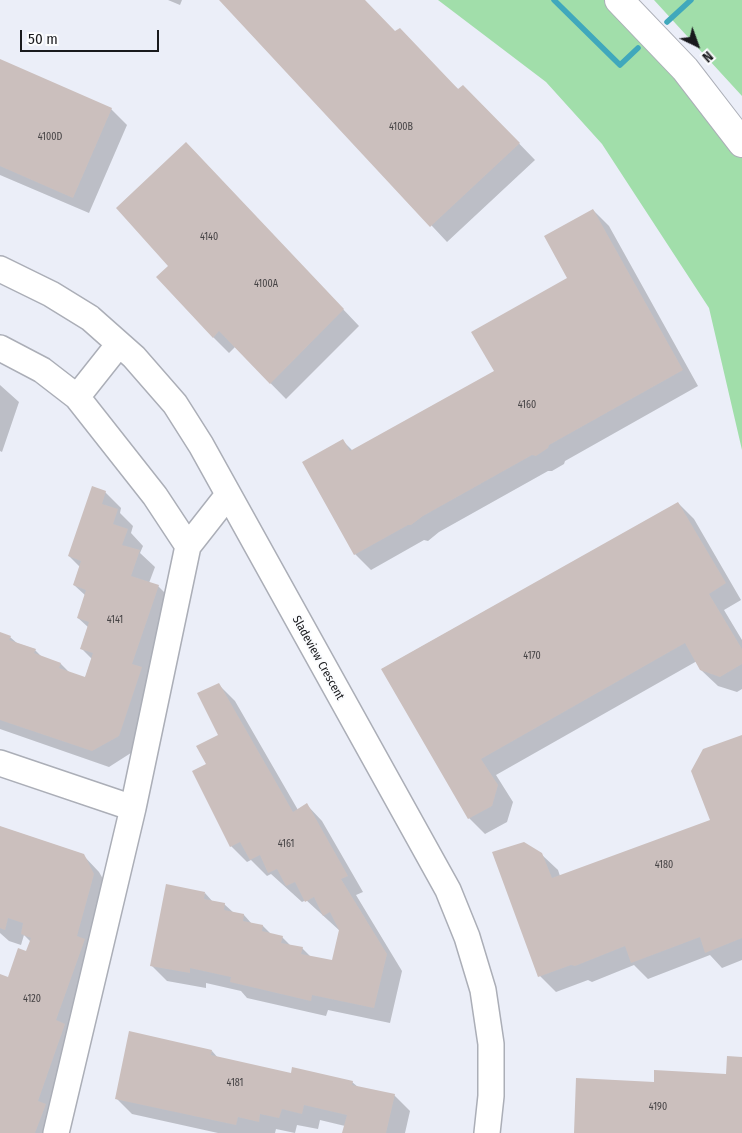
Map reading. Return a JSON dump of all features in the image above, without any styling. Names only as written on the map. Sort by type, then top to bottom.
[{"type":"highway","points":[[619,0],[685,69],[742,143]]},
{"type":"street","name":"Sladeview Crescent","points":[[0,269],[51,294],[90,318],[134,357],[175,404],[228,495],[448,890],[467,937],[483,990],[491,1044],[492,1096],[488,1133]]},
{"type":"street","points":[[77,397],[119,344]]},
{"type":"street","points":[[0,348],[42,370],[77,397],[155,496],[188,546]]},
{"type":"street","points":[[56,1133],[133,808],[188,546],[228,495]]},
{"type":"street","points":[[0,762],[133,808]]},
{"type":"green space","points":[[438,0],[605,0],[674,70],[742,156],[742,450],[709,308],[602,144],[546,82]]},
{"type":"green space","points":[[654,0],[742,0],[742,96]]},
{"type":"building","points":[[219,0],[365,0],[395,31],[400,28],[458,89],[463,85],[520,143],[430,227]]},
{"type":"building","points":[[0,59],[112,108],[73,198],[0,166]]},
{"type":"building","points":[[186,142],[344,309],[270,384],[219,331],[213,338],[156,277],[168,266],[116,208]]},
{"type":"building","points":[[593,209],[683,370],[549,445],[548,448],[536,456],[532,455],[423,516],[411,525],[354,555],[302,462],[343,439],[350,451],[494,371],[471,332],[567,278],[544,236]]},
{"type":"building","points":[[92,486],[106,491],[102,504],[118,509],[113,524],[128,529],[122,545],[140,550],[131,576],[159,585],[132,664],[142,667],[119,736],[92,751],[0,720],[0,632],[11,636],[9,640],[36,649],[34,653],[61,663],[59,668],[85,677],[93,653],[80,649],[89,622],[77,618],[86,590],[73,585],[81,561],[68,556]]},
{"type":"building","points":[[678,502],[726,583],[709,594],[742,649],[742,664],[720,677],[700,670],[685,643],[481,759],[498,785],[492,806],[468,819],[381,669]]},
{"type":"building","points":[[219,683],[293,812],[307,803],[348,876],[341,879],[387,954],[374,1008],[312,995],[311,1001],[230,982],[231,977],[190,968],[190,973],[150,966],[166,884],[205,892],[204,899],[225,903],[224,910],[244,914],[243,921],[263,925],[262,931],[283,936],[281,943],[303,947],[301,954],[332,960],[339,930],[330,912],[323,916],[314,897],[305,902],[295,882],[286,886],[277,869],[268,873],[260,855],[250,860],[240,842],[230,847],[192,771],[206,764],[196,746],[218,735],[197,693]]},
{"type":"building","points":[[742,735],[742,938],[705,953],[700,937],[631,963],[625,946],[575,966],[571,965],[538,977],[492,852],[524,842],[542,853],[552,878],[710,820],[691,771],[703,749]]},
{"type":"building","points":[[0,826],[84,854],[94,874],[77,936],[85,939],[56,1020],[65,1024],[38,1101],[46,1104],[35,1133],[0,1133],[0,974],[8,977],[18,948],[26,951],[31,938],[21,934],[23,923],[8,918],[5,930],[0,928]]},
{"type":"building","points":[[129,1031],[212,1050],[211,1055],[291,1073],[292,1067],[353,1081],[352,1085],[395,1094],[386,1133],[342,1133],[347,1115],[304,1105],[302,1114],[282,1109],[279,1118],[260,1114],[259,1122],[238,1117],[236,1125],[115,1099]]},
{"type":"building","points":[[727,1056],[742,1057],[742,1133],[574,1133],[576,1078],[654,1082],[654,1070],[726,1074]]},
{"type":"waterway","points":[[554,0],[620,65],[638,48]]},
{"type":"waterway","points":[[667,22],[691,0]]}]
